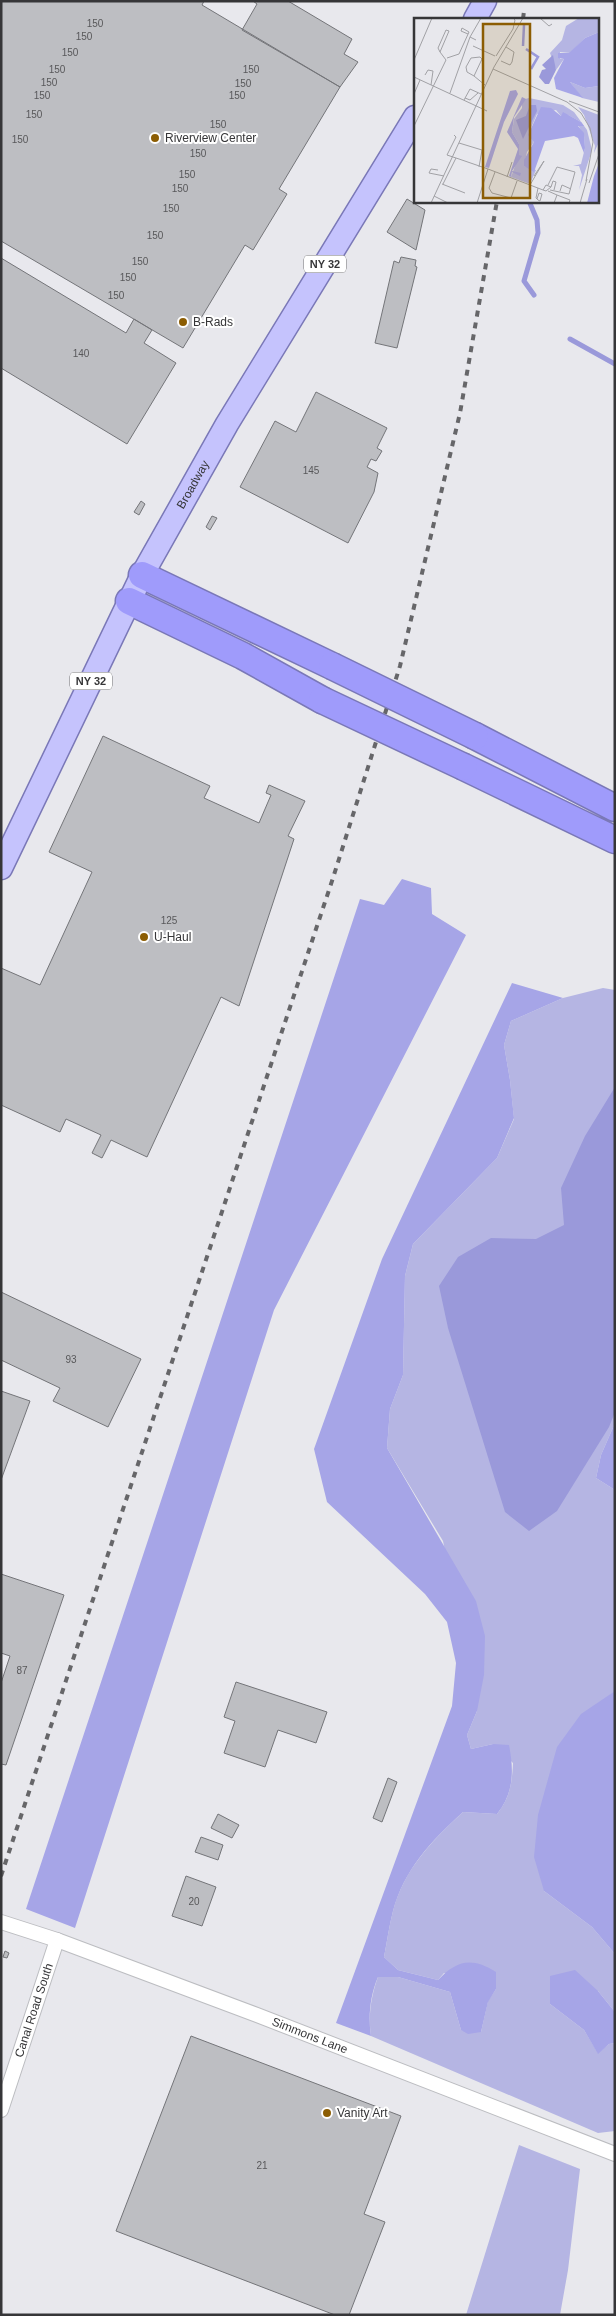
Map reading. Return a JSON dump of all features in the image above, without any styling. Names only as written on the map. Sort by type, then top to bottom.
[{"type":"highway","points":[[142,574],[475,736],[615,808]]},
{"type":"highway","points":[[129,601],[243,656],[322,700],[615,840]]},
{"type":"main road","points":[[475,18],[485,1]]},
{"type":"main road","name":"Broadway","points":[[1,868],[142,574],[234,411],[414,119]]},
{"type":"street","name":"Simmons Lane","points":[[1,1922],[57,1940],[615,2154]]},
{"type":"street","name":"Canal Road South","points":[[1,2110],[57,1940]]},
{"type":"shaded area","points":[[402,879],[431,888],[432,914],[466,935],[274,1310],[75,1928],[26,1909],[360,899],[384,905]]},
{"type":"shaded area","points":[[512,983],[563,998],[511,1021],[504,1045],[514,1118],[497,1158],[413,1244],[405,1276],[403,1375],[390,1409],[387,1448],[476,1601],[485,1636],[484,1675],[477,1711],[467,1735],[471,1749],[493,1744],[509,1745],[512,1773],[510,1790],[497,1814],[463,1812],[420,1857],[404,1882],[398,1896],[389,1928],[384,1957],[398,1970],[438,1980],[458,1965],[465,1963],[479,1964],[496,1972],[496,1989],[488,2002],[481,2032],[468,2034],[461,2030],[450,1992],[398,1977],[378,1977],[370,2006],[371,2036],[336,2023],[452,1706],[456,1663],[447,1622],[425,1594],[327,1502],[314,1449],[382,1259]]},
{"type":"shaded area","points":[[603,988],[615,990],[615,1423],[601,1455],[596,1478],[615,1490],[615,1691],[608,1697],[544,1891],[592,1927],[615,1954],[615,2012],[598,1991],[550,2004],[584,2030],[598,2053],[609,2044],[615,2043],[615,2131],[598,2133],[371,2036],[370,2014],[378,1977],[398,1977],[450,1992],[461,2030],[481,2032],[488,2001],[496,1989],[444,1973],[438,1980],[398,1970],[384,1957],[393,1911],[404,1882],[412,1869],[430,1845],[463,1812],[497,1814],[510,1790],[513,1763],[493,1744],[471,1749],[467,1735],[477,1711],[443,1541],[387,1448],[390,1409],[403,1375],[405,1276],[413,1244],[497,1158],[514,1119],[504,1045],[511,1021],[563,998]]},
{"type":"shaded area","points":[[615,1087],[615,1412],[609,1427],[557,1511],[529,1531],[505,1512],[448,1328],[439,1286],[458,1257],[491,1238],[536,1239],[564,1225],[561,1188],[585,1136]]},
{"type":"shaded area","points":[[615,1423],[615,1490],[596,1478],[601,1455]]},
{"type":"shaded area","points":[[615,1691],[615,1954],[592,1927],[544,1891],[534,1857],[538,1815],[557,1747],[581,1714]]},
{"type":"shaded area","points":[[575,1970],[598,1991],[615,2012],[615,2043],[609,2044],[598,2054],[584,2030],[550,2004],[550,1976]]},
{"type":"shaded area","points":[[519,2145],[580,2169],[568,2270],[560,2315],[466,2315]]},
{"type":"building","name":"Riverview Center","points":[[1,1],[204,1],[202,5],[340,87],[279,189],[287,194],[253,250],[245,245],[183,348],[1,241]]},
{"type":"building","points":[[253,1],[288,1],[352,39],[344,54],[358,62],[340,87],[242,30],[257,4]]},
{"type":"building","points":[[407,199],[425,210],[416,250],[387,232]]},
{"type":"building","points":[[401,257],[416,260],[415,266],[417,267],[397,348],[375,343],[394,261],[399,263]]},
{"type":"building","points":[[1,258],[126,333],[134,319],[152,330],[144,343],[176,363],[127,444],[1,368]]},
{"type":"building","points":[[316,392],[387,428],[377,448],[382,451],[376,461],[371,459],[367,467],[378,473],[374,492],[348,543],[240,487],[275,421],[296,432]]},
{"type":"building","points":[[141,501],[145,504],[139,515],[134,512]]},
{"type":"building","points":[[212,516],[217,518],[210,530],[206,527]]},
{"type":"building","points":[[103,736],[210,786],[204,798],[259,823],[271,795],[266,793],[269,785],[305,801],[288,836],[294,839],[239,1006],[221,997],[147,1157],[111,1140],[102,1158],[92,1153],[101,1135],[66,1119],[60,1132],[1,1105],[1,968],[40,985],[92,872],[49,852]]},
{"type":"building","points":[[1,1292],[141,1359],[108,1427],[53,1401],[60,1388],[1,1360]]},
{"type":"building","points":[[1,1391],[30,1401],[1,1480]]},
{"type":"building","points":[[1,1574],[64,1595],[6,1765],[1,1764],[1,1683],[10,1656],[1,1653]]},
{"type":"building","points":[[236,1682],[327,1712],[316,1743],[278,1730],[265,1767],[224,1753],[235,1721],[224,1717]]},
{"type":"building","points":[[388,1778],[397,1782],[382,1822],[373,1818]]},
{"type":"building","points":[[218,1814],[239,1825],[232,1838],[211,1828]]},
{"type":"building","points":[[201,1837],[223,1845],[218,1860],[195,1852]]},
{"type":"building","points":[[186,1876],[216,1887],[202,1926],[172,1916]]},
{"type":"building","points":[[5,1951],[9,1953],[7,1958],[3,1957]]},
{"type":"building","points":[[191,2036],[401,2116],[364,2214],[385,2222],[349,2315],[335,2315],[116,2231]]},
{"type":"waterway","points":[[529,202],[537,220],[538,233],[524,281],[534,295]]},
{"type":"waterway","points":[[570,339],[615,364]]},
{"type":"railway","points":[[523,18],[524,11]]},
{"type":"railway","points":[[1,1876],[333,878],[400,666],[460,413],[497,202]]},
{"type":"place","name":"Riverview Center","points":[[155,138]]},
{"type":"place","name":"B-Rads","points":[[183,322]]},
{"type":"place","name":"U-Haul","points":[[144,937]]},
{"type":"place","name":"Vanity Art","points":[[327,2113]]}]
